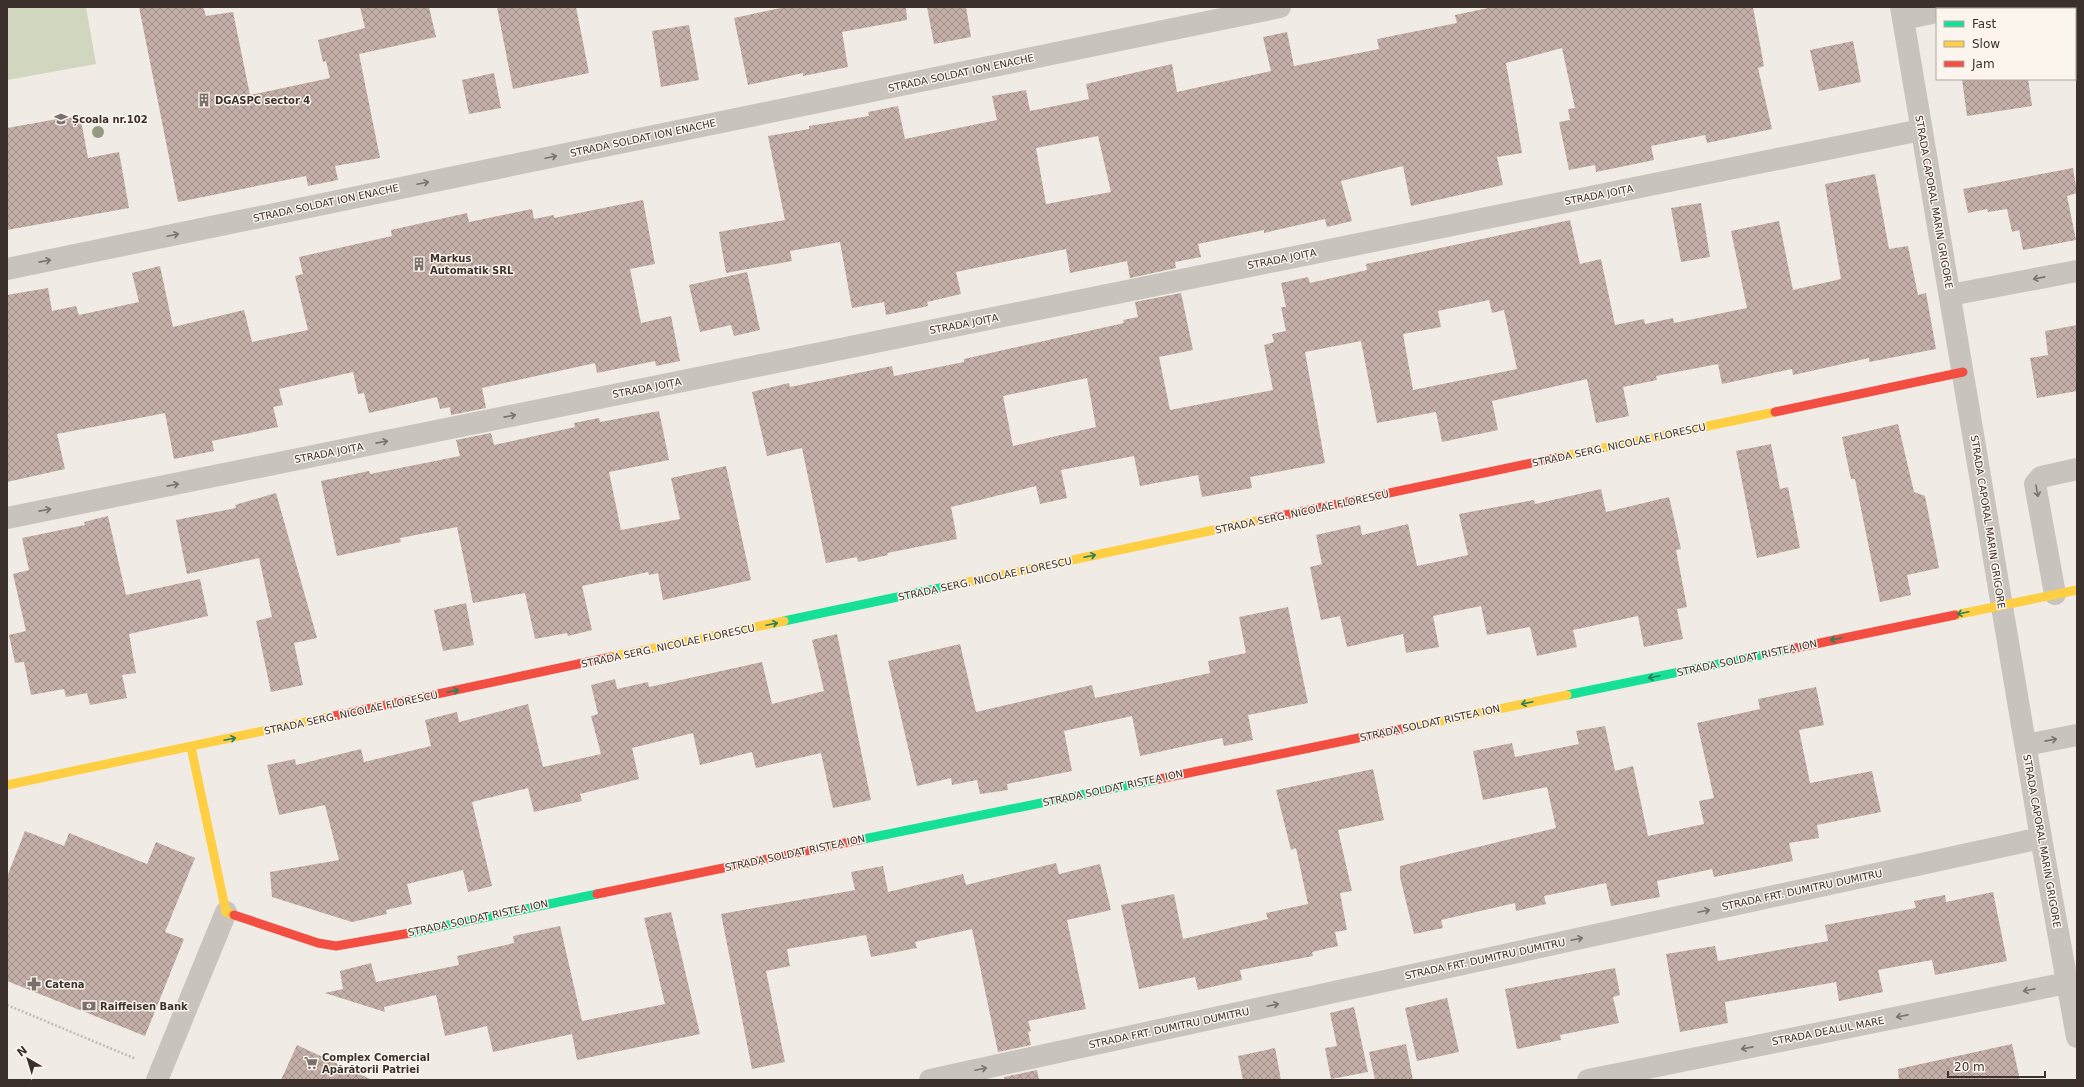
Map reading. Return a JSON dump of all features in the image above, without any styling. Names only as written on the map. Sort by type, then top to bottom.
[{"type":"street","name":"STRADA SOLDAT ION ENACHE","points":[[7,269],[1280,7]]},
{"type":"street","points":[[1902,13],[1936,12]]},
{"type":"street","name":"STRADA CAPORAL MARIN GRIGORE","points":[[1902,13],[2041,838],[2077,1037]]},
{"type":"street","name":"STRADA JOIȚA","points":[[7,518],[1921,130]]},
{"type":"street","points":[[1950,295],[2077,271]]},
{"type":"street","name":"STRADA SERG. NICOLAE FLORESCU","points":[[7,785],[1963,372]]},
{"type":"street","points":[[2055,594],[2036,484],[2041,477],[2077,469]]},
{"type":"street","name":"STRADA SOLDAT RISTEA ION","points":[[226,912],[318,943],[336,946],[355,944],[2077,590]]},
{"type":"street","points":[[2026,745],[2077,735]]},
{"type":"street","points":[[159,1075],[226,912],[191,747]]},
{"type":"street","name":"STRADA FRT. DUMITRU DUMITRU","points":[[930,1080],[2041,838]]},
{"type":"street","name":"STRADA DEALUL MARE","points":[[1588,1080],[2067,983]]},
{"type":"path","points":[[7,1005],[159,1075]]},
{"type":"green space","points":[[7,7],[86,7],[96,64],[7,80]]},
{"type":"building","points":[[139,7],[203,7],[206,16],[233,12],[250,95],[330,78],[326,61],[323,62],[318,40],[365,28],[360,7],[429,7],[436,37],[359,54],[380,158],[335,166],[338,180],[308,186],[306,176],[178,202]]},
{"type":"building","points":[[497,7],[576,7],[589,73],[513,89]]},
{"type":"building","points":[[785,7],[906,7],[907,20],[842,32],[848,67],[803,76],[803,73],[748,85],[734,18]]},
{"type":"building","points":[[927,7],[966,7],[971,37],[934,44]]},
{"type":"building","points":[[1493,7],[1753,7],[1764,66],[1758,68],[1772,129],[1707,143],[1705,135],[1651,146],[1654,160],[1596,172],[1595,165],[1569,170],[1559,122],[1570,120],[1568,109],[1575,108],[1562,48],[1506,63],[1522,153],[1497,157],[1503,185],[1411,206],[1403,166],[1341,181],[1352,221],[1327,227],[1325,219],[1264,233],[1264,230],[1198,244],[1201,257],[1175,262],[1176,268],[1130,278],[1127,261],[1070,273],[1066,249],[956,272],[961,294],[927,302],[928,306],[886,315],[884,302],[852,308],[840,242],[790,251],[792,261],[726,273],[719,232],[785,220],[768,136],[809,129],[809,126],[869,116],[868,112],[898,106],[905,139],[997,120],[992,96],[1026,90],[1030,111],[1089,99],[1086,84],[1172,64],[1177,92],[1271,71],[1263,37],[1287,32],[1294,66],[1379,49],[1377,39],[1457,23],[1455,15]],"holes":[[[1098,136],[1111,192],[1046,204],[1036,148]]]},
{"type":"building","points":[[689,25],[699,80],[661,87],[652,31]]},
{"type":"building","points":[[1853,41],[1861,82],[1819,91],[1810,50]]},
{"type":"building","points":[[494,73],[501,108],[469,114],[462,80]]},
{"type":"building","points":[[1962,80],[2028,80],[2032,106],[1967,116]]},
{"type":"building","points":[[80,115],[88,158],[119,152],[129,208],[7,230],[7,128]]},
{"type":"building","points":[[2073,168],[2077,193],[2067,196],[2076,240],[2023,250],[2019,230],[2012,232],[2007,209],[1988,212],[1987,209],[1968,213],[1963,189]]},
{"type":"building","points":[[1875,174],[1889,249],[1908,246],[1918,295],[1926,293],[1936,349],[1869,362],[1869,358],[1793,375],[1792,369],[1722,384],[1718,364],[1656,376],[1657,380],[1623,387],[1629,416],[1596,423],[1587,379],[1492,401],[1498,430],[1442,442],[1436,412],[1377,423],[1361,341],[1305,352],[1325,463],[1250,477],[1252,488],[1202,497],[1198,475],[1140,486],[1134,456],[1061,470],[1067,498],[1040,504],[1036,486],[951,507],[957,539],[887,553],[888,555],[858,562],[857,557],[826,563],[802,448],[767,456],[752,392],[789,383],[790,387],[892,366],[894,376],[964,362],[964,359],[1124,323],[1123,320],[1138,317],[1135,302],[1181,293],[1193,350],[1159,357],[1170,410],[1273,390],[1264,345],[1274,342],[1272,334],[1286,331],[1281,307],[1286,307],[1281,283],[1308,277],[1310,283],[1367,270],[1366,264],[1570,220],[1580,264],[1601,259],[1615,325],[1644,319],[1645,324],[1673,318],[1674,323],[1747,308],[1731,231],[1779,221],[1793,290],[1841,279],[1825,184]],"holes":[[[1489,300],[1492,313],[1504,310],[1517,369],[1413,390],[1403,334],[1441,327],[1438,311]],[[1087,378],[1096,427],[1013,446],[1003,396]]]},
{"type":"building","points":[[643,200],[655,264],[630,269],[641,323],[671,316],[680,361],[656,366],[655,361],[597,373],[595,363],[482,388],[486,408],[451,415],[450,407],[440,409],[437,397],[369,413],[364,393],[358,394],[353,372],[279,389],[283,405],[273,407],[278,427],[212,441],[214,451],[174,459],[165,413],[57,434],[65,469],[7,482],[7,295],[48,288],[52,311],[76,306],[79,315],[139,302],[132,273],[160,266],[173,327],[244,310],[252,342],[308,330],[295,276],[303,274],[299,257],[392,236],[391,230],[467,213],[469,222],[532,209],[534,219],[554,215],[554,218]]},
{"type":"building","points":[[1701,203],[1710,257],[1681,262],[1671,208]]},
{"type":"building","points":[[747,272],[760,330],[734,336],[731,325],[700,332],[689,285]]},
{"type":"building","points":[[2077,325],[2077,391],[2037,398],[2030,358],[2048,355],[2045,331]]},
{"type":"building","points":[[659,411],[669,460],[609,472],[621,530],[680,519],[671,478],[726,466],[751,580],[663,600],[658,573],[649,575],[648,572],[582,586],[592,630],[568,636],[567,633],[535,639],[525,593],[473,603],[457,527],[400,538],[401,542],[337,556],[321,481],[369,471],[370,474],[460,456],[456,440],[491,433],[494,445],[575,427],[574,423],[599,418],[600,422]]},
{"type":"building","points":[[1898,424],[1914,492],[1925,496],[1939,568],[1907,575],[1911,595],[1880,602],[1855,479],[1851,479],[1842,437]]},
{"type":"building","points":[[1771,444],[1780,489],[1788,487],[1800,548],[1757,558],[1736,451]]},
{"type":"building","points":[[1601,489],[1606,512],[1669,497],[1681,549],[1676,550],[1687,607],[1677,609],[1683,639],[1644,647],[1638,616],[1573,630],[1577,647],[1537,656],[1530,627],[1487,635],[1481,606],[1433,616],[1439,647],[1406,653],[1403,634],[1347,647],[1340,616],[1321,620],[1310,567],[1322,564],[1316,535],[1360,525],[1362,535],[1408,524],[1417,566],[1468,555],[1459,514],[1534,500],[1535,504]]},
{"type":"building","points":[[276,493],[317,638],[294,643],[303,685],[271,692],[256,621],[272,617],[259,558],[187,574],[176,520],[236,508],[235,505]]},
{"type":"building","points":[[108,516],[126,595],[200,579],[208,616],[129,634],[136,673],[122,675],[127,698],[90,705],[87,693],[66,697],[64,689],[31,695],[24,662],[15,663],[9,635],[26,631],[13,574],[29,570],[22,538],[85,525],[84,522]]},
{"type":"building","points":[[466,603],[474,645],[443,651],[434,610]]},
{"type":"building","points":[[1288,607],[1308,703],[1248,715],[1253,740],[1224,746],[1222,738],[1140,756],[1132,716],[1064,731],[1072,771],[1007,784],[1008,790],[980,794],[977,780],[952,785],[951,778],[917,786],[888,661],[960,644],[976,712],[1092,685],[1095,698],[1210,673],[1208,661],[1246,653],[1239,617]]},
{"type":"building","points":[[837,634],[871,800],[833,808],[821,753],[756,768],[752,752],[700,765],[693,733],[632,748],[639,779],[580,794],[582,801],[534,812],[528,788],[472,802],[492,886],[468,892],[463,870],[407,884],[412,904],[386,910],[387,914],[352,922],[272,897],[270,872],[339,860],[325,805],[279,815],[267,765],[295,759],[296,765],[361,749],[364,762],[431,746],[425,720],[457,712],[459,722],[528,704],[543,767],[601,754],[591,716],[598,714],[591,685],[615,679],[617,689],[648,682],[649,687],[762,662],[772,704],[824,691],[812,640]]},
{"type":"building","points":[[1816,687],[1824,725],[1799,730],[1810,783],[1872,771],[1881,812],[1817,825],[1819,838],[1789,843],[1793,861],[1714,877],[1712,869],[1657,881],[1660,897],[1611,906],[1606,883],[1544,896],[1546,904],[1516,911],[1515,903],[1441,920],[1443,928],[1414,934],[1400,877],[1400,866],[1556,828],[1547,787],[1483,800],[1473,751],[1512,743],[1515,757],[1579,744],[1576,731],[1605,726],[1615,771],[1633,766],[1648,836],[1704,824],[1699,801],[1714,798],[1697,723],[1760,709],[1758,699]]},
{"type":"building","points":[[1373,769],[1384,820],[1338,830],[1352,891],[1340,893],[1347,930],[1335,932],[1338,946],[1312,952],[1313,956],[1240,970],[1242,980],[1198,990],[1195,977],[1139,989],[1121,905],[1174,894],[1183,939],[1268,919],[1266,913],[1308,904],[1296,848],[1291,850],[1276,790]]},
{"type":"building","points":[[25,831],[64,846],[69,833],[147,864],[156,842],[195,858],[165,932],[184,939],[145,1036],[7,981],[7,877]]},
{"type":"building","points":[[1056,863],[1059,874],[1100,864],[1111,910],[1067,920],[1086,1009],[1028,1021],[1031,1031],[1028,1032],[1031,1045],[998,1052],[972,929],[915,942],[917,948],[871,957],[866,935],[787,949],[790,966],[766,971],[785,1062],[752,1069],[721,914],[855,890],[851,872],[883,866],[888,892],[963,874],[966,885]]},
{"type":"building","points":[[1993,892],[2007,961],[1935,975],[1932,960],[1878,970],[1883,992],[1839,1001],[1836,982],[1725,1002],[1728,1023],[1680,1032],[1666,954],[1715,946],[1718,961],[1828,941],[1825,925],[1916,908],[1914,901],[1945,895],[1946,902]]},
{"type":"building","points":[[671,912],[700,1034],[577,1060],[572,1034],[493,1052],[487,1026],[445,1036],[436,995],[384,1007],[385,1012],[325,993],[343,989],[340,971],[371,963],[376,982],[459,965],[457,956],[514,943],[513,936],[560,926],[582,1021],[665,1004],[644,918]]},
{"type":"building","points":[[1615,968],[1620,995],[1613,997],[1619,1023],[1560,1035],[1561,1040],[1517,1049],[1505,989]]},
{"type":"building","points":[[1447,998],[1459,1052],[1417,1061],[1405,1008]]},
{"type":"building","points":[[1354,1007],[1368,1072],[1331,1079],[1325,1048],[1337,1046],[1330,1013]]},
{"type":"building","points":[[1406,1044],[1413,1080],[1375,1080],[1369,1052]]},
{"type":"building","points":[[2012,1044],[2020,1080],[1899,1080],[1898,1069]]},
{"type":"building","name":"Complex Comercial Apărătorii Patriei","points":[[297,1045],[372,1080],[281,1080]]},
{"type":"building","points":[[1275,1048],[1281,1080],[1243,1080],[1238,1056]]},
{"type":"building","points":[[1037,1070],[1039,1080],[1004,1080],[1004,1077]]},
{"type":"traffic: fast","points":[[784,621],[954,585]]},
{"type":"traffic: fast","points":[[1567,695],[1791,649]]},
{"type":"traffic: fast","points":[[859,840],[1159,779]]},
{"type":"traffic: fast","points":[[410,933],[597,894]]},
{"type":"traffic: slow","points":[[1560,457],[1775,412]]},
{"type":"traffic: slow","points":[[954,585],[1261,520]]},
{"type":"traffic: slow","points":[[1955,615],[2077,590]]},
{"type":"traffic: slow","points":[[611,657],[784,621]]},
{"type":"traffic: slow","points":[[1407,728],[1567,695]]},
{"type":"traffic: slow","points":[[7,785],[334,716]]},
{"type":"traffic: slow","points":[[191,747],[226,912],[234,915]]},
{"type":"traffic: jam","points":[[1775,412],[1963,372]]},
{"type":"traffic: jam","points":[[1261,520],[1560,457]]},
{"type":"traffic: jam","points":[[1791,649],[1955,615]]},
{"type":"traffic: jam","points":[[334,716],[611,657]]},
{"type":"traffic: jam","points":[[1159,779],[1407,728]]},
{"type":"traffic: jam","points":[[597,894],[859,840]]},
{"type":"traffic: jam","points":[[234,915],[318,943],[336,946],[410,933]]},
{"type":"place","name":"DGASPC sector 4","points":[[204,100]]},
{"type":"place","name":"Școala nr.102","points":[[61,119]]},
{"type":"place","name":"Markus Automatik SRL","points":[[419,264]]},
{"type":"place","name":"Catena","points":[[34,984]]},
{"type":"place","name":"Raiffeisen Bank","points":[[89,1006]]},
{"type":"place","name":"Complex Comercial Apărătorii Patriei","points":[[311,1063]]}]
